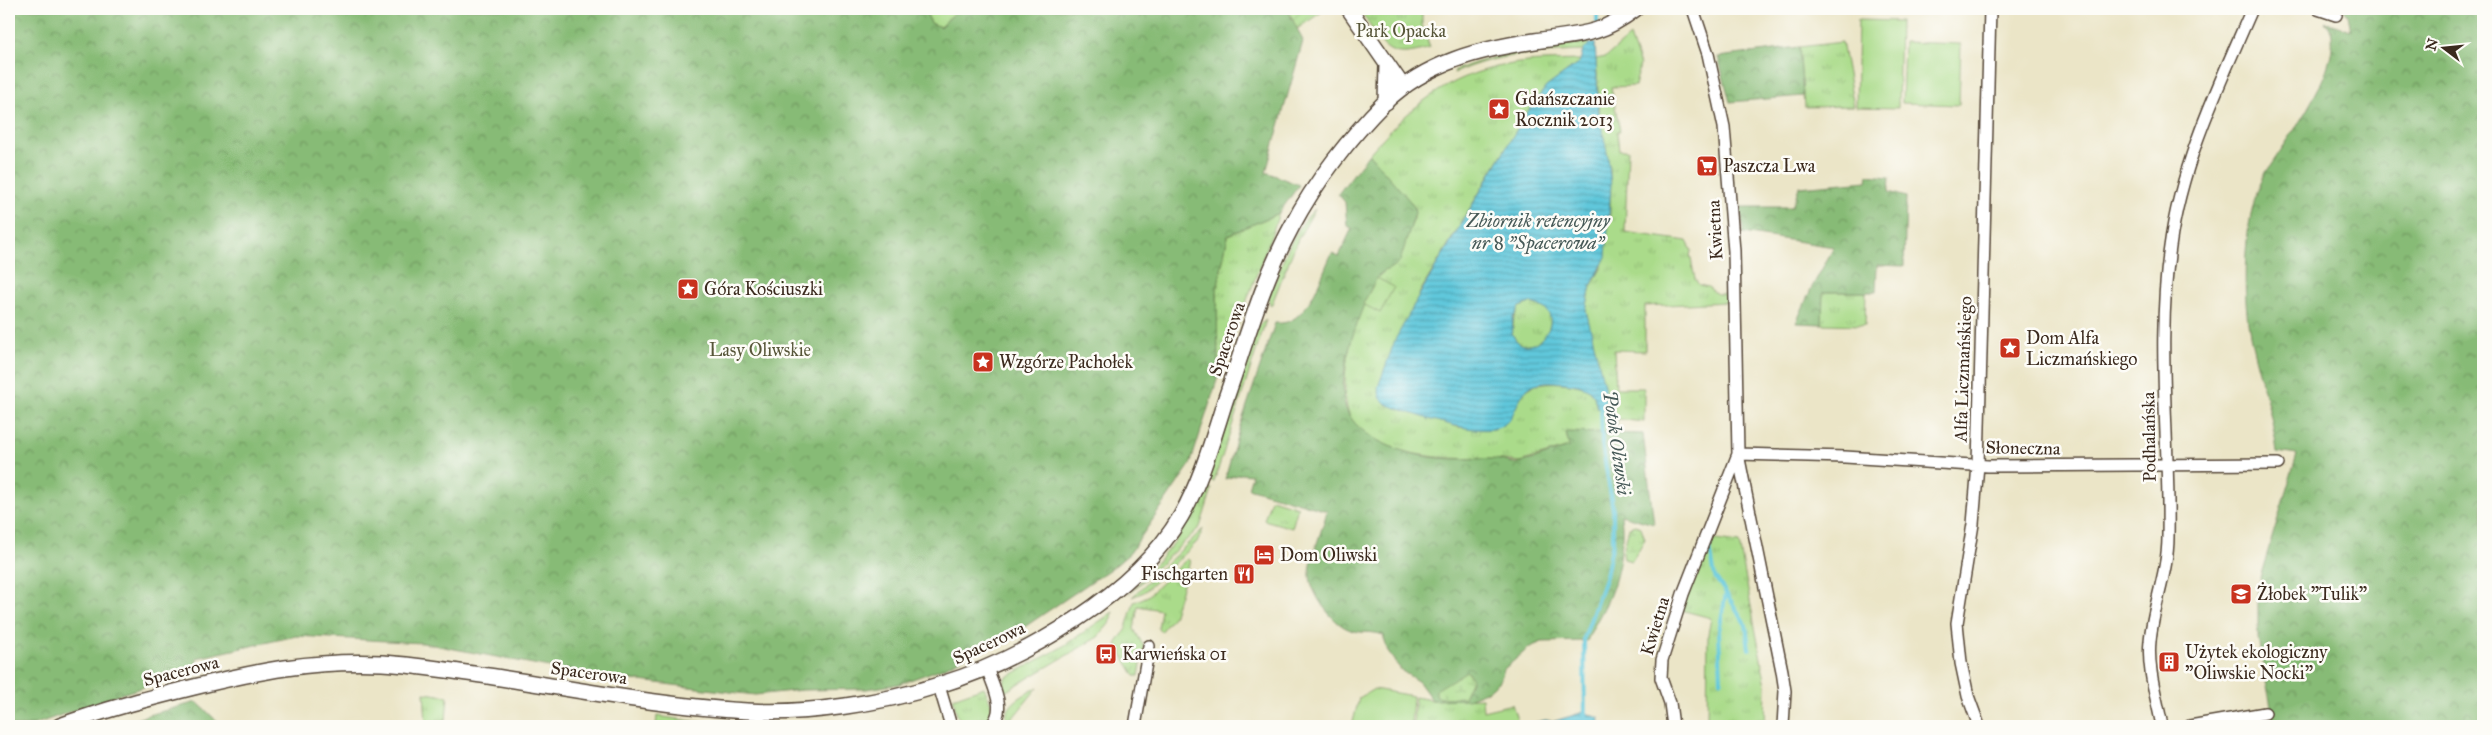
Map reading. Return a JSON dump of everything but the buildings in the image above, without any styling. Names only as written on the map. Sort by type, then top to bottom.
[{"type":"main road","points":[[1349,9],[1403,87]]},
{"type":"main road","name":"Spacerowa","points":[[60,726],[141,700],[261,670],[330,662],[423,667],[674,704],[751,712],[827,707],[906,694],[938,686],[987,668],[1074,620],[1116,590],[1154,553],[1170,533],[1198,482],[1269,277],[1292,225],[1347,145],[1386,102],[1403,87],[1427,72],[1460,57],[1502,46],[1590,33],[1619,20],[1635,9]]},
{"type":"main road","points":[[1386,102],[1387,65]]},
{"type":"street","name":"Kwietna","points":[[1692,9],[1708,54],[1720,107],[1729,172],[1734,251],[1738,454],[1782,670],[1784,692],[1783,726]]},
{"type":"street","name":"Alfa Liczmańskiego","points":[[1979,726],[1968,696],[1961,663],[1957,623],[1973,524],[1978,465],[1990,9]]},
{"type":"street","name":"Podhalańska","points":[[2162,726],[2150,665],[2150,643],[2153,618],[2168,554],[2164,321],[2166,284],[2174,224],[2195,148],[2252,9]]},
{"type":"street","points":[[2318,9],[2336,15]]},
{"type":"street","name":"Kwietna","points":[[1673,726],[1670,703],[1660,678],[1662,660],[1680,601],[1738,454]]},
{"type":"street","name":"Słoneczna","points":[[1738,454],[1844,457],[1978,465],[2166,466],[2278,464]]},
{"type":"street","points":[[1134,726],[1149,646]]},
{"type":"street","points":[[987,668],[1000,708],[994,725]]},
{"type":"street","points":[[938,686],[951,726]]},
{"type":"street","points":[[2190,726],[2265,713]]},
{"type":"green space","name":"Lasy Oliwskie","points":[[9,9],[924,9],[931,23],[940,27],[959,9],[966,9],[972,13],[975,9],[1288,9],[1303,41],[1266,172],[1299,185],[1279,213],[1228,235],[1217,290],[1218,377],[1190,465],[1130,553],[1116,565],[1023,628],[943,668],[899,684],[867,689],[802,690],[755,695],[591,675],[423,643],[296,636],[197,658],[197,671],[118,695],[30,726],[9,726]]},
{"type":"green space","points":[[924,9],[959,9],[940,27],[931,23]]},
{"type":"green space","points":[[1288,9],[1326,9],[1297,29]]},
{"type":"green space","name":"Park Opacka","points":[[1359,9],[1422,9],[1422,25],[1430,48],[1402,53],[1393,51],[1380,41]]},
{"type":"green space","points":[[2343,9],[2483,9],[2483,726],[2228,726],[2273,717],[2258,639],[2258,584],[2297,455],[2277,452],[2252,344],[2248,325],[2245,281],[2248,233],[2257,191],[2265,174],[2297,126],[2319,88],[2327,69],[2332,36],[2331,30],[2325,22],[2351,30],[2348,15]]},
{"type":"green space","points":[[1858,20],[1900,21],[1898,108],[1856,107]]},
{"type":"green space","points":[[1630,36],[1640,65],[1635,86],[1611,87],[1620,131],[1617,131],[1619,150],[1628,150],[1625,232],[1687,241],[1692,251],[1690,254],[1695,279],[1699,285],[1708,287],[1717,294],[1726,294],[1727,302],[1645,306],[1645,351],[1614,350],[1616,388],[1644,388],[1644,422],[1617,419],[1617,432],[1566,433],[1569,447],[1520,462],[1425,456],[1387,446],[1370,437],[1355,424],[1348,410],[1345,389],[1346,365],[1351,338],[1369,291],[1380,275],[1393,267],[1414,219],[1414,207],[1369,154],[1398,123],[1430,96],[1466,77],[1486,70],[1525,62],[1579,60],[1579,63],[1546,87],[1526,114],[1420,292],[1386,404],[1458,427],[1496,429],[1516,401],[1529,388],[1548,383],[1561,383],[1588,389],[1594,396],[1597,408],[1606,409],[1586,310],[1591,286],[1602,267],[1610,214],[1610,171],[1600,119],[1596,59],[1606,57]]},
{"type":"green space","points":[[1589,42],[1588,47],[1583,51],[1517,55],[1486,61],[1454,73],[1455,70],[1471,64],[1504,55],[1538,48]]},
{"type":"green space","points":[[1842,42],[1854,106],[1804,107],[1799,47]]},
{"type":"green space","points":[[1904,42],[1961,44],[1959,105],[1902,103]]},
{"type":"green space","points":[[1799,47],[1803,96],[1730,102],[1718,57]]},
{"type":"green space","points":[[1369,154],[1409,200],[1414,207],[1415,213],[1400,261],[1395,266],[1382,272],[1377,278],[1363,307],[1350,346],[1345,366],[1344,402],[1349,415],[1356,425],[1389,446],[1427,457],[1495,459],[1515,463],[1531,460],[1569,447],[1566,432],[1643,434],[1654,524],[1621,515],[1621,550],[1614,585],[1587,641],[1542,642],[1530,647],[1504,669],[1500,681],[1488,691],[1468,699],[1432,700],[1419,682],[1402,671],[1395,662],[1388,652],[1383,635],[1346,628],[1333,618],[1321,604],[1310,579],[1310,571],[1327,511],[1248,488],[1252,475],[1241,474],[1225,479],[1240,426],[1275,323],[1286,322],[1296,317],[1304,309],[1317,287],[1332,253],[1339,256],[1352,228],[1347,226],[1345,202],[1338,194]]},
{"type":"green space","points":[[1868,175],[1890,177],[1889,192],[1906,197],[1904,266],[1877,265],[1876,292],[1823,292],[1822,324],[1796,323],[1811,289],[1834,247],[1743,233],[1741,207],[1792,207],[1799,187],[1867,181]]},
{"type":"green space","points":[[1315,209],[1298,239],[1271,306],[1268,299],[1287,251],[1299,228]]},
{"type":"green space","points":[[1279,213],[1218,377],[1217,290],[1228,235]]},
{"type":"green space","points":[[1377,278],[1394,287],[1380,313],[1363,304]]},
{"type":"green space","points":[[1822,292],[1866,292],[1865,325],[1822,324]]},
{"type":"green space","points":[[1530,303],[1544,308],[1550,317],[1550,326],[1545,335],[1537,342],[1528,345],[1519,343],[1512,333],[1514,318],[1519,307]]},
{"type":"green space","points":[[1266,320],[1214,482],[1210,481],[1207,477],[1258,326]]},
{"type":"green space","points":[[1212,489],[1200,527],[1129,594],[1178,538],[1203,490]]},
{"type":"green space","points":[[1271,499],[1298,507],[1292,528],[1264,520]]},
{"type":"green space","points":[[1635,525],[1641,527],[1645,539],[1632,561],[1624,559],[1623,552],[1629,527]]},
{"type":"green space","points":[[1203,529],[1198,541],[1191,548],[1144,592],[1132,597]]},
{"type":"green space","points":[[1708,539],[1739,543],[1766,685],[1765,726],[1707,726],[1708,634],[1711,618],[1681,610]]},
{"type":"green space","points":[[1187,559],[1190,561],[1173,617],[1161,632],[1158,628],[1161,610],[1138,606],[1134,629],[1144,647],[1139,676],[1135,676],[1116,644],[1125,631],[1134,602],[1148,596]]},
{"type":"green space","points":[[1113,612],[1109,624],[1098,637],[1003,693],[1005,678],[1062,647]]},
{"type":"green space","points":[[1467,671],[1472,679],[1464,697],[1440,698],[1436,695],[1436,690]]},
{"type":"green space","points":[[984,687],[991,703],[991,715],[983,725],[967,726],[957,716],[953,698]]},
{"type":"green space","points":[[1038,687],[1007,725],[1006,718],[1010,706],[1020,697]]},
{"type":"green space","points":[[1374,689],[1413,696],[1411,726],[1352,726],[1359,698]]},
{"type":"green space","points":[[424,693],[448,696],[446,720],[426,722]]},
{"type":"green space","points":[[1415,697],[1432,700],[1482,698],[1483,711],[1512,704],[1519,726],[1413,726]]},
{"type":"green space","points":[[197,702],[222,726],[117,726],[148,715]]},
{"type":"green space","points":[[657,716],[706,723],[706,726],[656,726]]},
{"type":"water","name":"Zbiornik retencyjny nr 8 \"Spacerowa\"","points":[[1595,43],[1599,113],[1608,157],[1611,185],[1606,257],[1591,286],[1586,310],[1604,385],[1606,409],[1597,408],[1594,396],[1588,389],[1555,382],[1541,382],[1531,386],[1524,393],[1505,424],[1486,430],[1441,422],[1386,404],[1380,397],[1378,387],[1395,340],[1421,292],[1526,114],[1546,87],[1579,63],[1583,51],[1589,44]],"holes":[[[1530,303],[1544,308],[1550,317],[1550,326],[1545,335],[1537,342],[1528,345],[1519,343],[1512,333],[1513,318],[1519,307]]]},
{"type":"water","points":[[1584,712],[1599,718],[1601,726],[1519,726],[1545,720],[1555,721]]},
{"type":"waterway","name":"Potok Oliwski","points":[[1597,16],[1597,22]]},
{"type":"waterway","name":"Potok Oliwski","points":[[1585,726],[1584,638],[1606,576],[1613,542],[1613,510],[1602,443],[1601,405]]},
{"type":"waterway","points":[[1709,542],[1715,577],[1726,593],[1719,631],[1721,681]]},
{"type":"waterway","points":[[1726,593],[1746,625],[1749,649]]},
{"type":"place","name":"Gdańszczanie Rocznik 2013","points":[[1499,109]]},
{"type":"place","name":"Paszcza Lwa","points":[[1707,166]]},
{"type":"place","name":"Góra Kościuszki","points":[[688,289]]},
{"type":"place","name":"Dom Alfa Liczmańskiego","points":[[2010,348]]},
{"type":"place","name":"Wzgórze Pachołek","points":[[983,362]]},
{"type":"place","name":"Dom Oliwski","points":[[1264,555]]},
{"type":"place","name":"Fischgarten","points":[[1244,574]]},
{"type":"place","name":"Żłobek \"Tulik\"","points":[[2241,594]]},
{"type":"place","name":"Karwieńska 01","points":[[1106,654]]},
{"type":"place","name":"Użytek ekologiczny \"Oliwskie Nocki\"","points":[[2169,662]]}]
